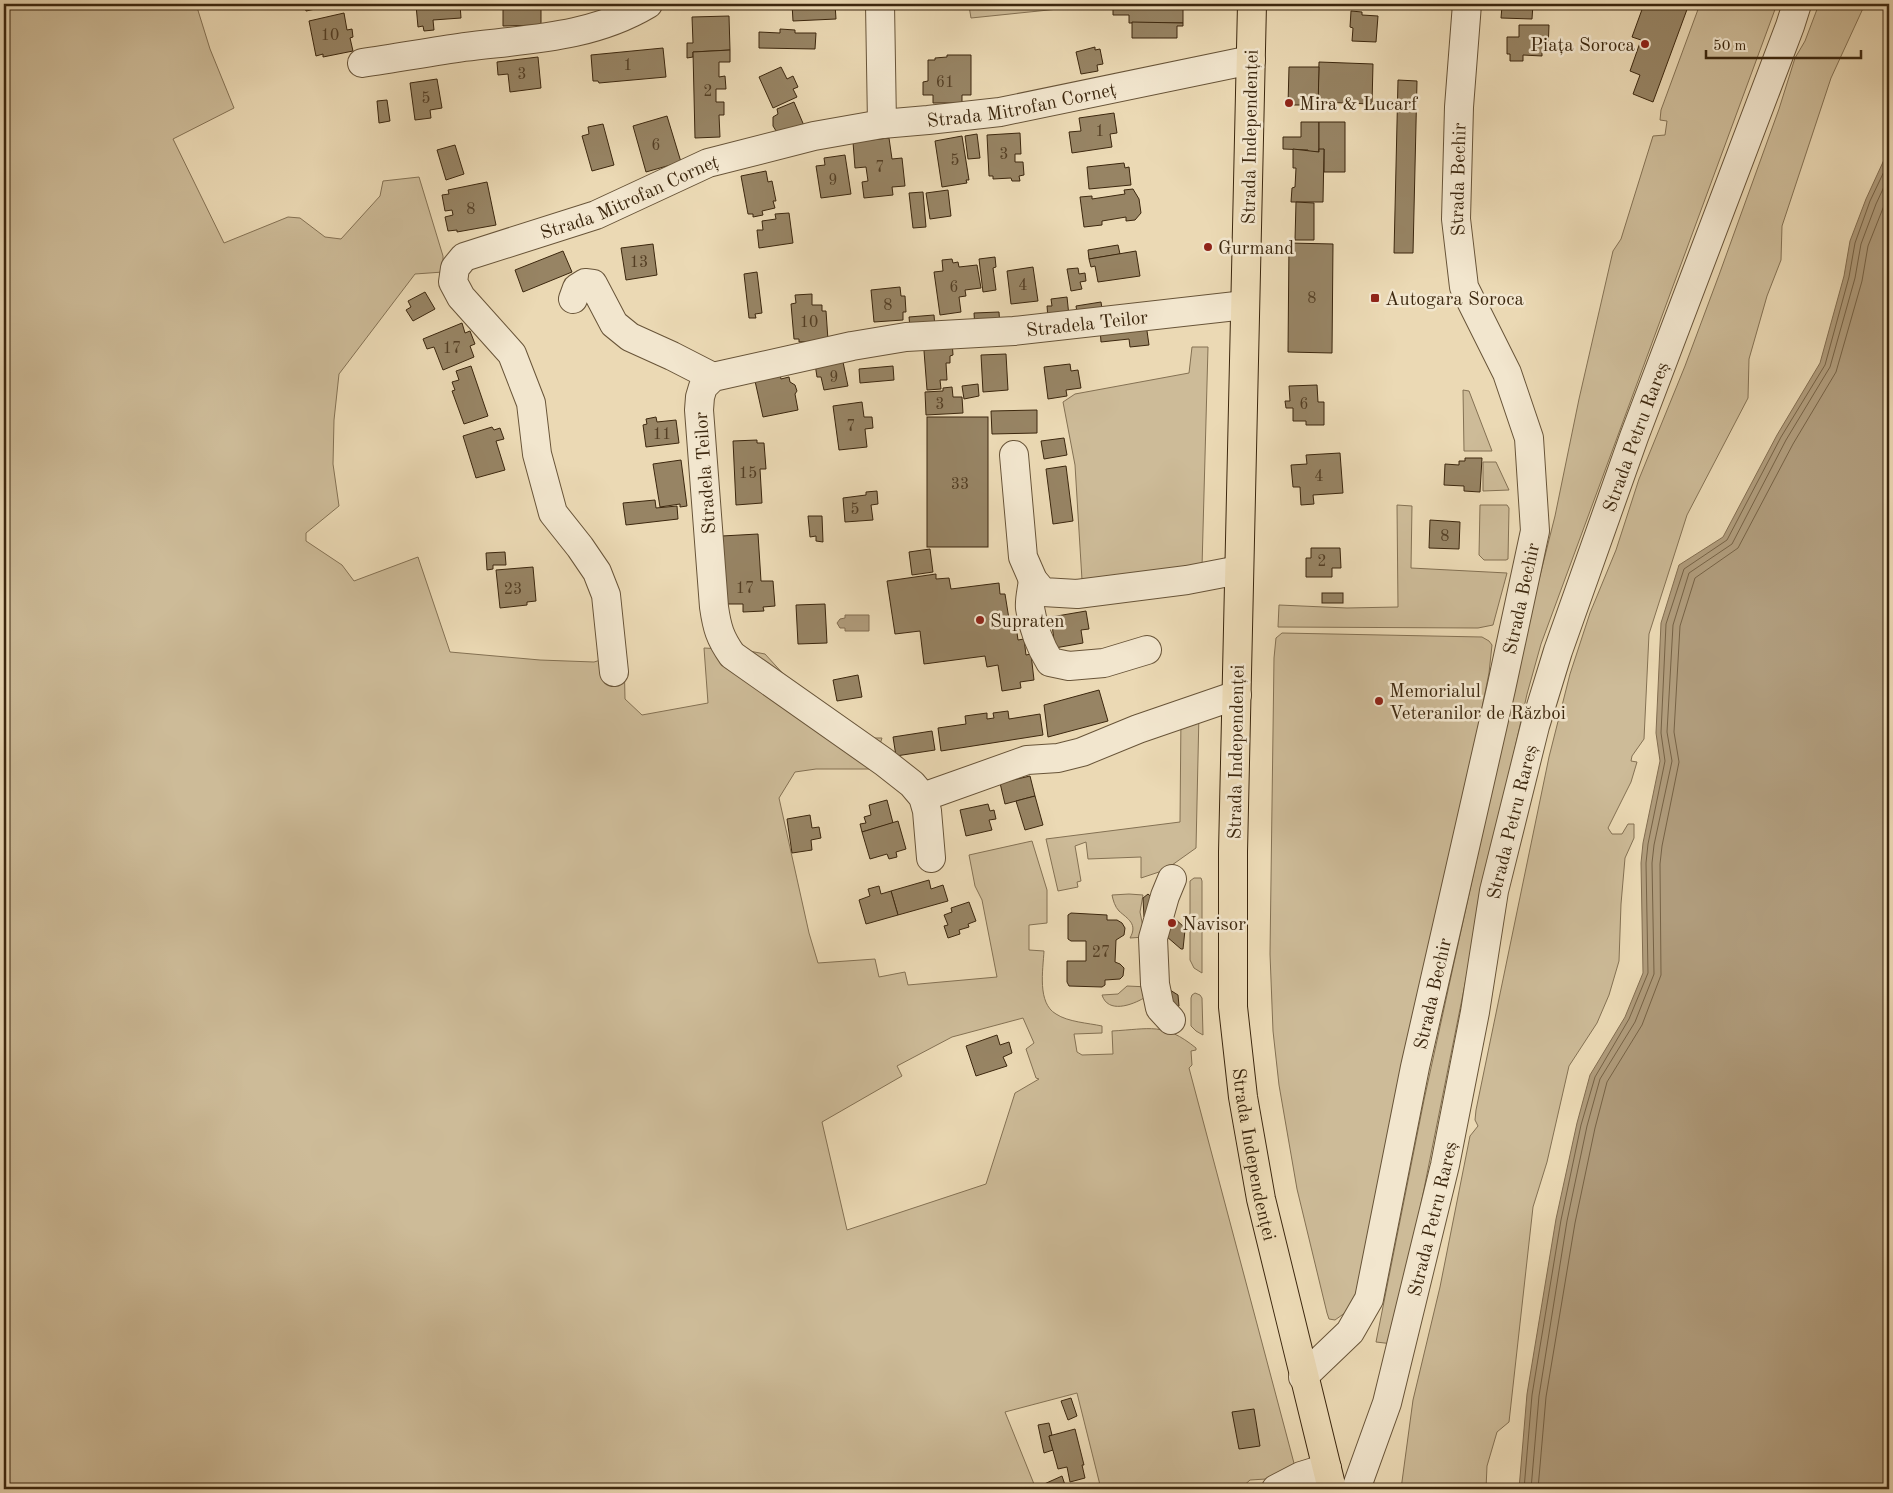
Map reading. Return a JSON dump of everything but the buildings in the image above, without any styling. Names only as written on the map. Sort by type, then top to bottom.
[{"type":"main road","name":"Strada Independenței","points":[[1252,4],[1233,852],[1233,1007],[1243,1097],[1261,1199],[1329,1479]]},
{"type":"street","points":[[362,63],[464,47],[562,35],[596,28],[628,16],[648,4]]},
{"type":"street","points":[[880,4],[882,124]]},
{"type":"street","name":"Strada Bechir","points":[[1303,1377],[1350,1332],[1369,1299],[1415,1067],[1535,531],[1529,438],[1507,373],[1464,287],[1456,219],[1459,107],[1467,4]]},
{"type":"street","name":"Strada Petru Rareș","points":[[1356,1489],[1387,1403],[1445,1165],[1475,1012],[1494,891],[1535,726],[1558,651],[1634,437],[1797,4]]},
{"type":"street","name":"Strada Mitrofan Corneț","points":[[614,672],[606,595],[597,572],[553,513],[537,454],[531,403],[520,372],[512,354],[461,297],[453,282],[455,268],[464,257],[596,214],[708,163],[814,136],[882,124],[1000,112],[1251,60]]},
{"type":"street","points":[[573,299],[577,288],[585,283],[593,284],[614,324],[630,337],[713,377]]},
{"type":"street","name":"Stradela Teilor","points":[[923,797],[912,784],[884,762],[732,655],[721,640],[714,607],[699,410],[703,387],[713,377],[852,346],[906,337],[1014,331],[1245,305]]},
{"type":"street","points":[[1014,455],[1023,557],[1033,580],[1043,592],[1077,594],[1178,581],[1239,570]]},
{"type":"street","points":[[1033,580],[1030,607],[1043,651],[1050,662],[1069,666],[1104,663],[1147,650]]},
{"type":"street","points":[[932,858],[927,811],[923,797],[1027,760],[1058,758],[1082,752],[1138,729],[1236,694]]},
{"type":"street","points":[[1171,1020],[1160,1008],[1155,984],[1153,938],[1172,879]]},
{"type":"street","points":[[1276,1489],[1301,1476],[1329,1479]]},
{"type":"shaded area","points":[[4,4],[196,4],[210,49],[234,108],[173,139],[224,243],[288,217],[300,218],[325,237],[341,239],[380,196],[383,181],[419,177],[443,256],[443,272],[415,274],[339,374],[334,420],[333,464],[339,506],[306,533],[306,541],[342,565],[354,581],[418,557],[450,652],[540,660],[594,662],[624,653],[625,699],[642,715],[708,703],[704,648],[744,650],[765,654],[787,678],[868,738],[882,738],[872,769],[816,769],[795,772],[779,798],[809,933],[818,963],[875,959],[879,977],[905,972],[908,985],[997,977],[982,900],[975,886],[969,855],[1032,841],[1047,890],[1047,923],[1029,925],[1029,950],[1044,951],[1042,986],[1046,1002],[1050,1009],[1061,1017],[1072,1021],[1102,1026],[1102,1033],[1074,1034],[1077,1052],[1082,1055],[1113,1054],[1112,1031],[1147,1029],[1156,1029],[1175,1034],[1196,1048],[1196,1050],[1191,1051],[1192,1065],[1189,1068],[1295,1467],[1282,1478],[1250,1480],[1240,1489],[1101,1489],[1077,1393],[1005,1412],[1036,1489],[4,1489]],"holes":[[[1023,1018],[1034,1043],[1026,1049],[1036,1078],[1039,1079],[1015,1093],[986,1184],[847,1230],[822,1122],[902,1076],[897,1066],[952,1037]]]},
{"type":"shaded area","points":[[900,4],[1203,4],[1203,8],[1068,7],[971,18],[969,6]]},
{"type":"shaded area","points":[[1700,4],[1777,4],[1541,644],[1527,694],[1488,869],[1393,1344],[1376,1342],[1424,1100],[1478,853],[1497,755],[1555,516],[1579,399],[1613,251],[1621,239],[1653,136],[1665,135],[1667,121],[1660,120],[1661,110]]},
{"type":"shaded area","points":[[1819,4],[1865,4],[1831,78],[1782,226],[1781,260],[1767,296],[1749,359],[1748,398],[1687,515],[1649,634],[1644,739],[1632,756],[1631,761],[1637,762],[1631,782],[1608,828],[1612,834],[1622,834],[1628,824],[1634,824],[1634,838],[1625,858],[1619,961],[1609,995],[1597,1023],[1569,1066],[1547,1162],[1533,1207],[1509,1422],[1497,1432],[1487,1466],[1486,1489],[1401,1489],[1413,1400],[1440,1287],[1470,1136],[1478,1126],[1475,1120],[1476,1110],[1549,757],[1570,674],[1590,613],[1616,550],[1639,479],[1685,366],[1719,275],[1779,109],[1795,58],[1805,41]]},
{"type":"shaded area","points":[[1192,347],[1208,347],[1202,567],[1082,580],[1075,465],[1063,402],[1075,394],[1189,373]]},
{"type":"shaded area","points":[[1463,390],[1469,391],[1492,451],[1464,451]]},
{"type":"shaded area","points":[[1483,462],[1496,462],[1509,490],[1483,491]]},
{"type":"shaded area","points":[[1397,505],[1412,506],[1411,568],[1507,573],[1493,625],[1478,628],[1278,627],[1279,605],[1347,608],[1398,607]]},
{"type":"shaded area","points":[[1480,505],[1507,505],[1509,508],[1508,559],[1506,560],[1484,560],[1479,555]]},
{"type":"shaded area","points":[[1282,633],[1482,637],[1492,645],[1489,673],[1465,793],[1354,1302],[1349,1310],[1335,1320],[1329,1319],[1327,1313],[1297,1189],[1279,1085],[1273,1031],[1270,954],[1274,658],[1276,638]]},
{"type":"shaded area","points":[[1199,713],[1196,848],[1165,870],[1141,878],[1141,857],[1088,859],[1086,842],[1075,846],[1081,881],[1077,882],[1078,887],[1058,891],[1046,839],[1180,822],[1181,715]]},
{"type":"shaded area","points":[[1194,878],[1201,878],[1202,881],[1202,973],[1194,968],[1190,960],[1190,881]]},
{"type":"shaded area","points":[[1112,895],[1143,895],[1140,912],[1145,937],[1130,938],[1133,929],[1131,922],[1114,903]]},
{"type":"shaded area","points":[[1127,986],[1149,987],[1144,998],[1127,1005],[1115,1006],[1105,1001],[1102,995],[1118,994]]},
{"type":"shaded area","points":[[1195,993],[1202,998],[1203,1035],[1191,1026],[1191,998]]},
{"type":"water","points":[[1889,149],[1889,1489],[1519,1489],[1527,1394],[1556,1219],[1577,1123],[1590,1075],[1625,1017],[1643,973],[1641,863],[1643,843],[1660,761],[1656,733],[1661,623],[1679,565],[1723,537],[1777,435],[1820,363],[1844,276],[1850,241],[1866,199]]},
{"type":"water","points":[[845,615],[869,615],[869,631],[845,631],[845,628],[840,628],[837,623],[840,619],[845,618]]},
{"type":"place","name":"Piața Soroca","points":[[1645,44]]},
{"type":"place","name":"Mira & Lucarf","points":[[1289,103]]},
{"type":"place","name":"Gurmand","points":[[1208,247]]},
{"type":"place","name":"Autogara Soroca","points":[[1375,298]]},
{"type":"place","name":"Supraten","points":[[980,620]]},
{"type":"place","name":"Memorialul Veteranilor de Război","points":[[1379,701]]},
{"type":"place","name":"Navisor","points":[[1172,923]]}]
